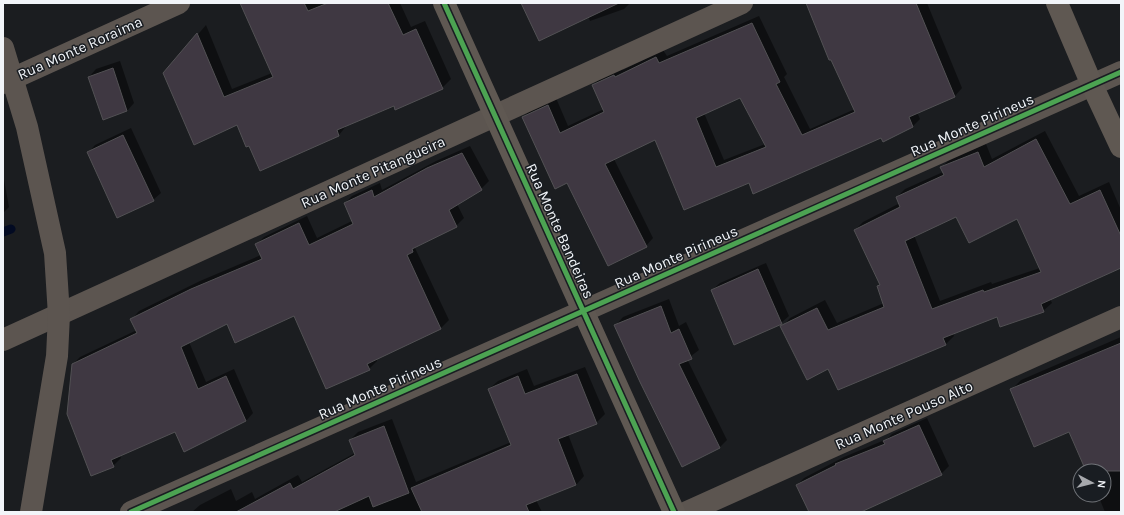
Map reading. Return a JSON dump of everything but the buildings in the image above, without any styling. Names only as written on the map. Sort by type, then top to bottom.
[{"type":"main road","name":"Rua Monte Bandeiras","points":[[444,3],[674,512]]},
{"type":"main road","points":[[1057,3],[1092,85],[1121,147]]},
{"type":"street","name":"Rua Monte Roraima","points":[[7,81],[179,3]]},
{"type":"street","name":"Rua Monte Pitangueira","points":[[3,340],[495,117],[742,3]]},
{"type":"street","points":[[3,48],[7,81],[27,127],[55,253],[58,315],[57,356],[31,512]]},
{"type":"street","name":"Rua Monte Pirineus","points":[[131,512],[1121,72]]},
{"type":"street","name":"Rua Monte Pouso Alto","points":[[687,512],[1121,317]]},
{"type":"waterway","points":[[3,232],[11,229]]},
{"type":"cycle path","points":[[444,3],[674,512]]},
{"type":"cycle path","points":[[131,512],[1121,72]]}]
